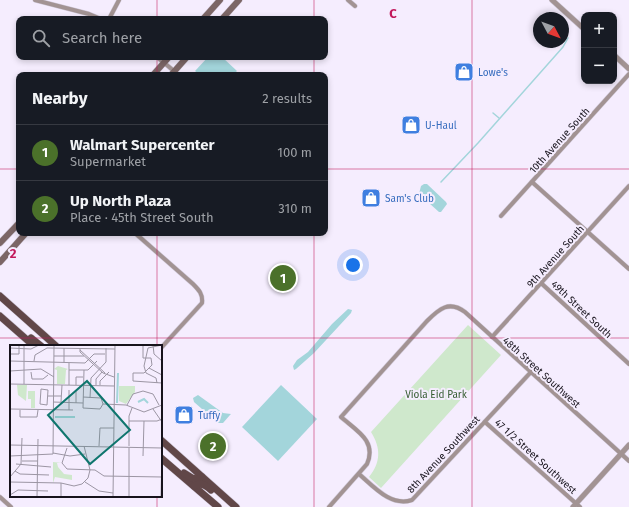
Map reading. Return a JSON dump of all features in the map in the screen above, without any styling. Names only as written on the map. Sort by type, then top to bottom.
[{"type":"main road","points":[[207,16],[220,0]]},
{"type":"main road","points":[[225,16],[239,0]]},
{"type":"main road","points":[[174,72],[184,60]]},
{"type":"main road","points":[[155,72],[164,62]]},
{"type":"main road","points":[[0,243],[16,226]]},
{"type":"main road","points":[[0,262],[23,236]]},
{"type":"main road","points":[[0,296],[55,345]]},
{"type":"main road","points":[[0,316],[33,345]]},
{"type":"main road","points":[[10,325],[40,345]]},
{"type":"main road","points":[[162,441],[236,507]]},
{"type":"main road","points":[[162,454],[192,478],[197,479],[202,477]]},
{"type":"main road","points":[[162,459],[218,507]]},
{"type":"main road","points":[[194,486],[198,484],[208,486],[231,507]]},
{"type":"street","points":[[35,0],[94,16]]},
{"type":"street","points":[[110,16],[118,0]]},
{"type":"street","points":[[348,0],[355,6]]},
{"type":"street","points":[[552,0],[581,26]]},
{"type":"street","points":[[617,59],[629,69]]},
{"type":"street","points":[[161,60],[172,72]]},
{"type":"street","name":"10th Avenue South","points":[[501,216],[629,74]]},
{"type":"street","points":[[532,182],[629,269]]},
{"type":"street","name":"9th Avenue South","points":[[492,337],[629,186]]},
{"type":"street","points":[[138,236],[201,292],[202,303],[162,347]]},
{"type":"street","name":"49th Street South","points":[[541,283],[629,364]]},
{"type":"street","name":"48th Street Southwest","points":[[359,474],[370,457],[368,442],[340,417],[437,311],[443,307],[450,306],[461,309],[629,461]]},
{"type":"street","name":"8th Avenue Southwest","points":[[359,474],[384,497],[392,502],[397,504],[407,503],[420,493],[531,372]]},
{"type":"street","name":"47 1/2 Street Southwest","points":[[485,422],[576,506]]},
{"type":"street","points":[[576,506],[629,445]]},
{"type":"street","points":[[329,507],[359,474]]},
{"type":"street","points":[[0,497],[11,507]]},
{"type":"green space","name":"Viola Eid Park","points":[[468,325],[501,355],[381,488],[369,477],[378,460],[377,444],[371,432]]},
{"type":"shaded area","points":[[205,60],[225,60],[237,71],[196,72],[195,71]]},
{"type":"shaded area","points":[[427,184],[446,202],[447,204],[441,212],[439,212],[419,194],[421,186]]},
{"type":"shaded area","points":[[348,309],[352,310],[351,313],[314,353],[294,370],[293,366],[297,360],[308,352],[332,324]]},
{"type":"shaded area","points":[[281,385],[317,419],[278,461],[242,427]]},
{"type":"shaded area","points":[[198,395],[223,413],[231,414],[223,423],[218,423],[194,402],[193,398]]},
{"type":"waterway","points":[[441,182],[478,143],[562,48]]},
{"type":"waterway","points":[[493,113],[499,118]]},
{"type":"place","name":"Lowe's","points":[[464,72]]},
{"type":"place","name":"U-Haul","points":[[411,125]]},
{"type":"place","name":"Sam's Club","points":[[371,198]]},
{"type":"place","name":"Walmart Supercenter","points":[[283,278]]},
{"type":"place","name":"Tuffy","points":[[184,415]]},
{"type":"place","name":"Up North Plaza","points":[[213,446]]}]
